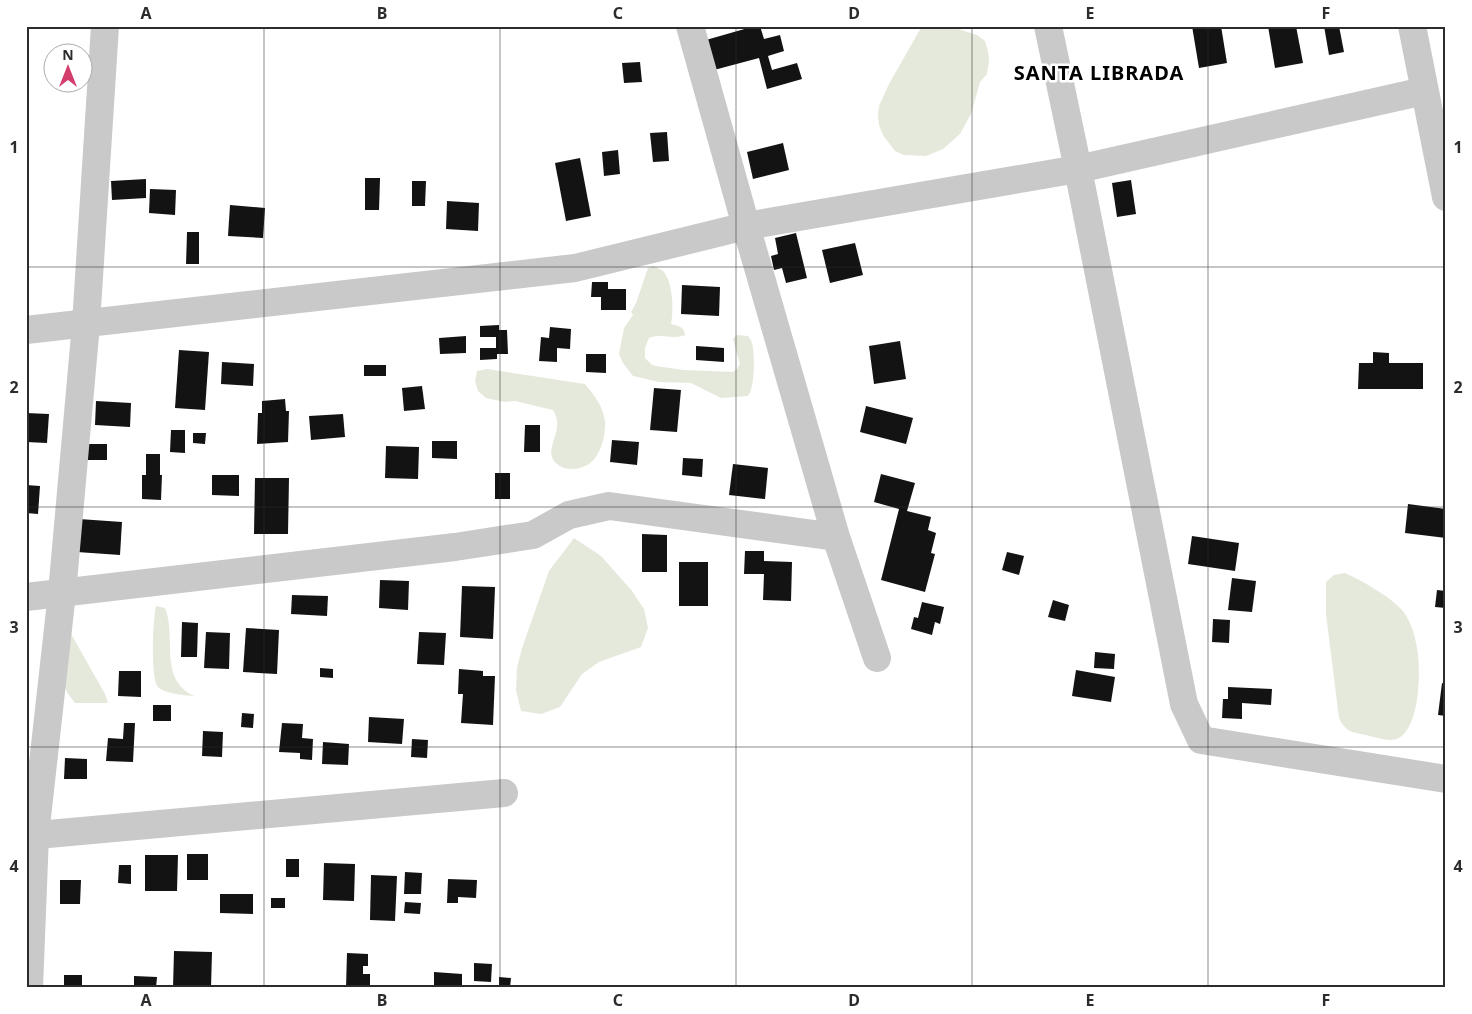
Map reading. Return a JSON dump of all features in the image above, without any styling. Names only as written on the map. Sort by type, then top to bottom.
[{"type":"street","points":[[29,988],[30,835],[62,593],[86,324],[105,26]]},
{"type":"street","points":[[690,26],[836,537],[877,658]]},
{"type":"street","points":[[1048,26],[1184,704],[1200,740],[1446,779]]},
{"type":"street","points":[[1412,26],[1446,196]]},
{"type":"street","points":[[26,330],[575,268],[746,226],[1078,168],[1424,90]]},
{"type":"street","points":[[26,597],[455,547],[533,535],[568,515],[610,506],[836,537]]},
{"type":"street","points":[[30,835],[504,793]]},
{"type":"shaded area","points":[[922,26],[949,26],[977,35],[985,41],[989,61],[987,74],[980,82],[971,114],[960,134],[943,149],[926,156],[904,155],[895,151],[883,135],[879,125],[879,106],[889,84]]},
{"type":"shaded area","points":[[653,266],[664,272],[669,283],[672,305],[671,324],[682,328],[685,335],[649,338],[645,348],[645,358],[652,365],[656,366],[683,370],[733,372],[740,364],[733,339],[737,335],[748,336],[752,343],[754,362],[752,386],[748,396],[721,398],[691,383],[659,382],[633,376],[623,363],[619,354],[624,328],[633,315],[631,312],[648,268]]},
{"type":"shaded area","points":[[487,369],[585,384],[600,406],[605,421],[602,446],[592,462],[583,467],[572,469],[561,467],[557,464],[551,453],[557,425],[553,410],[515,401],[505,402],[486,398],[478,391],[475,381],[477,371]]},
{"type":"shaded area","points":[[574,538],[601,556],[632,591],[644,609],[648,628],[641,647],[599,662],[582,674],[560,707],[541,714],[521,711],[516,690],[517,668],[522,648],[549,571]]},
{"type":"shaded area","points":[[1345,573],[1374,588],[1394,602],[1403,611],[1413,632],[1418,658],[1419,683],[1415,710],[1411,722],[1406,732],[1399,738],[1391,740],[1382,739],[1353,732],[1344,726],[1339,718],[1326,614],[1326,582],[1334,575]]},
{"type":"shaded area","points":[[156,606],[165,608],[170,632],[170,656],[176,679],[183,689],[194,696],[165,691],[158,687],[155,681],[153,648]]},
{"type":"shaded area","points":[[70,632],[105,694],[108,703],[75,703],[68,694],[55,667]]},
{"type":"building","points":[[760,26],[764,39],[780,35],[784,51],[768,56],[772,70],[797,63],[802,79],[767,89],[759,58],[714,70],[706,40]]},
{"type":"building","points":[[1192,26],[1221,26],[1227,63],[1199,68]]},
{"type":"building","points":[[1268,26],[1296,26],[1303,63],[1275,68]]},
{"type":"building","points":[[1324,26],[1339,26],[1344,52],[1329,55]]},
{"type":"building","points":[[640,62],[642,82],[624,83],[622,63]]},
{"type":"building","points":[[667,132],[669,161],[653,162],[650,133]]},
{"type":"building","points":[[783,143],[789,170],[753,179],[747,152]]},
{"type":"building","points":[[618,150],[620,174],[604,176],[602,152]]},
{"type":"building","points":[[580,158],[591,216],[566,221],[555,163]]},
{"type":"building","points":[[365,178],[380,178],[379,210],[365,210]]},
{"type":"building","points":[[146,179],[146,198],[112,200],[111,181]]},
{"type":"building","points":[[1131,180],[1136,214],[1117,217],[1112,183]]},
{"type":"building","points":[[412,181],[426,181],[425,206],[412,206]]},
{"type":"building","points":[[150,189],[176,190],[175,215],[149,213]]},
{"type":"building","points":[[447,201],[479,203],[478,231],[446,229]]},
{"type":"building","points":[[230,205],[265,208],[263,238],[228,236]]},
{"type":"building","points":[[187,232],[199,232],[199,264],[186,264]]},
{"type":"building","points":[[796,233],[807,278],[786,283],[782,268],[774,270],[771,256],[778,254],[775,238]]},
{"type":"building","points":[[855,243],[863,275],[830,283],[822,250]]},
{"type":"building","points":[[592,282],[608,282],[608,289],[626,289],[626,310],[601,310],[601,297],[591,297]]},
{"type":"building","points":[[682,285],[720,287],[719,316],[681,314]]},
{"type":"building","points":[[499,325],[499,330],[507,330],[508,354],[497,354],[497,359],[480,360],[480,348],[496,348],[496,337],[480,337],[480,326]]},
{"type":"building","points":[[550,327],[571,329],[570,349],[557,348],[557,362],[539,361],[541,337],[549,338]]},
{"type":"building","points":[[466,336],[466,353],[440,354],[439,338]]},
{"type":"building","points":[[900,341],[906,379],[874,384],[869,346]]},
{"type":"building","points":[[696,346],[724,348],[724,362],[696,360]]},
{"type":"building","points":[[179,350],[209,352],[205,410],[175,408]]},
{"type":"building","points":[[1373,352],[1389,353],[1389,363],[1423,363],[1423,389],[1358,389],[1359,363],[1373,363]]},
{"type":"building","points":[[586,354],[606,354],[606,373],[586,372]]},
{"type":"building","points":[[222,362],[254,364],[253,386],[221,384]]},
{"type":"building","points":[[364,365],[386,365],[386,376],[364,376]]},
{"type":"building","points":[[422,386],[425,409],[404,411],[402,388]]},
{"type":"building","points":[[654,388],[681,390],[677,432],[650,430]]},
{"type":"building","points":[[285,399],[286,411],[289,411],[288,442],[257,444],[258,413],[262,413],[262,401]]},
{"type":"building","points":[[96,401],[131,403],[130,427],[95,425]]},
{"type":"building","points":[[866,406],[913,418],[906,444],[860,432]]},
{"type":"building","points":[[26,413],[49,414],[47,443],[26,442]]},
{"type":"building","points":[[343,414],[345,437],[311,440],[309,416]]},
{"type":"building","points":[[525,425],[540,425],[540,452],[524,452]]},
{"type":"building","points":[[171,430],[185,430],[185,453],[170,452]]},
{"type":"building","points":[[193,433],[206,433],[205,444],[193,443]]},
{"type":"building","points":[[612,440],[639,442],[637,465],[610,462]]},
{"type":"building","points":[[432,441],[457,441],[457,459],[432,458]]},
{"type":"building","points":[[84,444],[107,444],[107,460],[84,460]]},
{"type":"building","points":[[386,446],[419,447],[418,479],[385,478]]},
{"type":"building","points":[[146,454],[160,454],[160,475],[162,475],[161,500],[142,499],[142,475],[146,475]]},
{"type":"building","points":[[683,458],[703,459],[702,477],[682,475]]},
{"type":"building","points":[[733,464],[768,468],[765,499],[729,495]]},
{"type":"building","points":[[495,473],[510,473],[510,499],[495,499]]},
{"type":"building","points":[[881,474],[915,483],[907,511],[931,517],[928,530],[936,533],[931,553],[935,554],[925,592],[881,580],[899,509],[874,502]]},
{"type":"building","points":[[212,475],[239,475],[239,496],[212,495]]},
{"type":"building","points":[[255,478],[289,478],[288,534],[254,534]]},
{"type":"building","points":[[26,485],[40,486],[38,514],[26,513]]},
{"type":"building","points":[[1408,504],[1446,509],[1446,538],[1405,533]]},
{"type":"building","points":[[79,519],[122,522],[120,555],[77,552]]},
{"type":"building","points":[[642,534],[667,535],[667,572],[642,572]]},
{"type":"building","points":[[1192,536],[1239,543],[1235,571],[1188,564]]},
{"type":"building","points":[[745,551],[764,551],[764,561],[792,562],[791,601],[763,600],[764,574],[744,574]]},
{"type":"building","points":[[1007,552],[1024,556],[1019,575],[1002,570]]},
{"type":"building","points":[[679,562],[708,562],[708,606],[679,606]]},
{"type":"building","points":[[1232,578],[1256,581],[1252,612],[1228,610]]},
{"type":"building","points":[[380,580],[409,581],[408,610],[379,608]]},
{"type":"building","points":[[462,586],[495,587],[493,639],[460,637]]},
{"type":"building","points":[[1437,590],[1446,591],[1446,608],[1435,607]]},
{"type":"building","points":[[292,595],[328,596],[327,616],[291,614]]},
{"type":"building","points":[[1053,600],[1069,605],[1065,621],[1048,617]]},
{"type":"building","points":[[922,602],[944,607],[940,624],[935,622],[932,635],[911,629],[914,617],[918,618]]},
{"type":"building","points":[[1213,619],[1230,620],[1229,643],[1212,642]]},
{"type":"building","points":[[182,622],[198,623],[197,657],[181,657]]},
{"type":"building","points":[[246,628],[279,630],[277,674],[243,672]]},
{"type":"building","points":[[206,632],[230,633],[229,669],[204,668]]},
{"type":"building","points":[[419,632],[446,633],[444,665],[417,664]]},
{"type":"building","points":[[1095,652],[1115,654],[1114,669],[1094,668]]},
{"type":"building","points":[[320,668],[333,669],[333,678],[320,677]]},
{"type":"building","points":[[459,669],[483,671],[483,676],[495,676],[493,725],[461,723],[463,694],[458,694]]},
{"type":"building","points":[[1076,670],[1115,677],[1111,702],[1072,696]]},
{"type":"building","points":[[119,671],[141,671],[141,697],[118,696]]},
{"type":"building","points":[[1442,683],[1446,684],[1446,716],[1438,715]]},
{"type":"building","points":[[1228,687],[1272,689],[1271,705],[1242,703],[1242,719],[1222,718],[1223,699],[1228,699]]},
{"type":"building","points":[[153,705],[171,705],[171,721],[153,721]]},
{"type":"building","points":[[242,713],[254,714],[253,728],[241,727]]},
{"type":"building","points":[[369,717],[404,719],[402,744],[368,742]]},
{"type":"building","points":[[124,723],[135,723],[133,762],[106,761],[108,738],[123,739]]},
{"type":"building","points":[[282,723],[303,724],[302,738],[313,739],[312,760],[300,759],[300,753],[279,752]]},
{"type":"building","points":[[203,731],[223,732],[222,757],[202,756]]},
{"type":"building","points":[[412,739],[428,740],[427,758],[411,757]]},
{"type":"building","points":[[323,742],[349,744],[348,765],[322,764]]},
{"type":"building","points":[[65,758],[87,759],[87,779],[64,779]]},
{"type":"building","points":[[187,854],[208,854],[208,880],[187,880]]},
{"type":"building","points":[[145,855],[178,855],[177,891],[145,891]]},
{"type":"building","points":[[286,859],[299,859],[299,877],[286,877]]},
{"type":"building","points":[[324,863],[355,864],[354,901],[323,900]]},
{"type":"building","points":[[119,865],[131,865],[131,884],[118,883]]},
{"type":"building","points":[[405,872],[422,873],[421,894],[404,894]]},
{"type":"building","points":[[371,875],[397,876],[395,921],[370,920]]},
{"type":"building","points":[[448,879],[477,880],[476,898],[458,897],[458,903],[447,903]]},
{"type":"building","points":[[60,880],[81,880],[80,904],[60,904]]},
{"type":"building","points":[[220,894],[253,894],[253,914],[220,913]]},
{"type":"building","points":[[271,898],[285,898],[285,908],[271,908]]},
{"type":"building","points":[[405,902],[421,903],[420,914],[404,913]]},
{"type":"building","points":[[174,951],[212,952],[211,988],[173,988]]},
{"type":"building","points":[[347,953],[368,954],[368,966],[363,966],[363,974],[370,974],[370,988],[346,988]]},
{"type":"building","points":[[474,963],[492,964],[491,982],[474,981]]},
{"type":"building","points":[[434,972],[462,974],[462,988],[434,988]]},
{"type":"building","points":[[64,975],[82,975],[82,988],[64,988]]},
{"type":"building","points":[[134,976],[157,977],[156,988],[134,988]]},
{"type":"building","points":[[499,977],[511,978],[510,988],[499,988]]},
{"type":"district","name":"SANTA LIBRADA","points":[[1099,73]]}]
